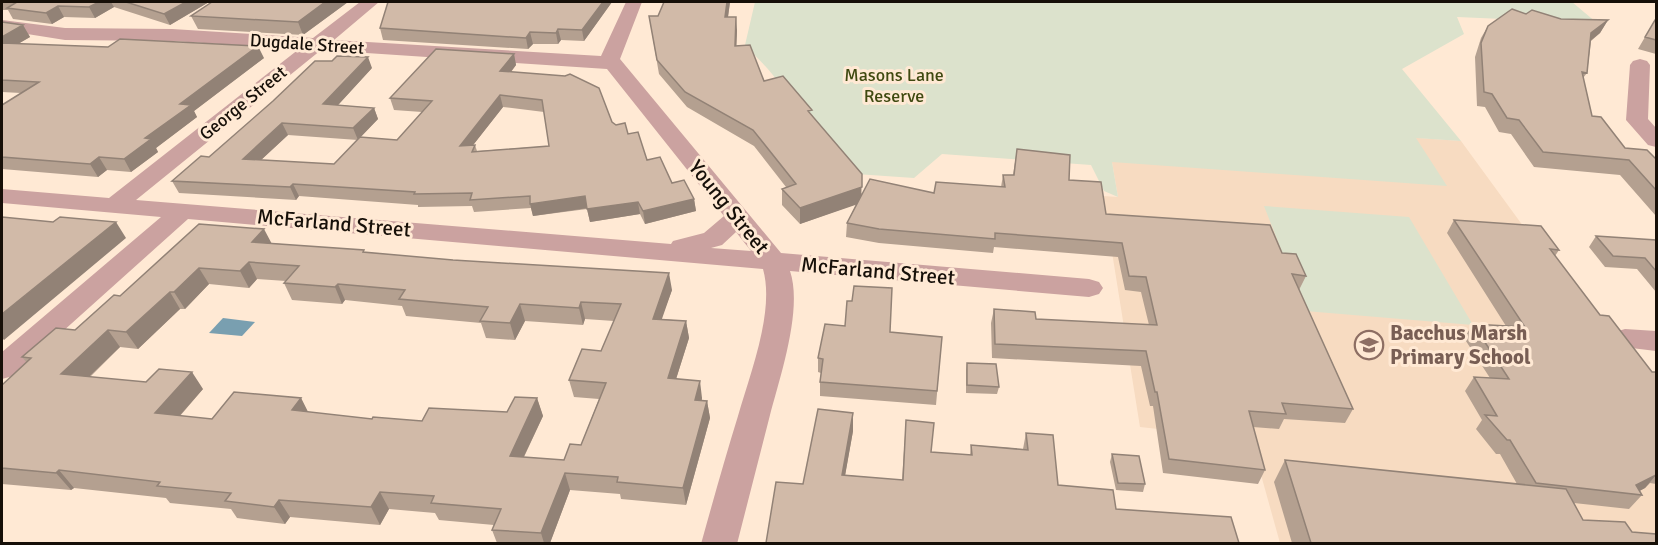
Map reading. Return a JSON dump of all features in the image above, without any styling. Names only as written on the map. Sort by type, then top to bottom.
[{"type":"street","name":"George Street","points":[[115,205],[370,2]]},
{"type":"street","points":[[613,63],[610,60],[634,2]]},
{"type":"street","points":[[172,35],[195,20]]},
{"type":"street","name":"Dugdale Street","points":[[2,25],[65,34],[172,35],[613,63]]},
{"type":"street","name":"Young Street","points":[[613,63],[739,216],[774,262],[780,281],[773,344],[718,543]]},
{"type":"street","points":[[1640,65],[1637,120],[1656,140]]},
{"type":"street","name":"McFarland Street","points":[[2,196],[1089,288]]},
{"type":"street","points":[[2,368],[183,211]]},
{"type":"street","name":"McFarland Street","points":[[667,251],[713,239],[739,216]]},
{"type":"street","points":[[1625,339],[1656,341]]},
{"type":"shaded area","name":"Bacchus Marsh Primary School","points":[[1104,116],[1461,141],[1656,408],[1656,543],[1280,543],[1251,439],[1140,427],[1103,196],[1118,197]]},
{"type":"green space","name":"Masons Lane Reserve","points":[[755,2],[1572,2],[1597,23],[1457,17],[1464,34],[1402,69],[1461,141],[1416,138],[1447,186],[1112,162],[1118,197],[1104,191],[1091,165],[942,154],[914,178],[856,174],[745,45]]},
{"type":"green space","points":[[1264,206],[1409,217],[1473,325],[1305,311]]},
{"type":"water","points":[[223,318],[255,322],[242,336],[209,333]]},
{"type":"building","points":[[17,2],[99,2],[89,7],[58,6],[46,13],[7,8]]},
{"type":"building","points":[[126,2],[186,2],[164,14]]},
{"type":"building","points":[[212,2],[325,2],[298,22],[191,16]]},
{"type":"building","points":[[388,2],[603,2],[582,30],[558,29],[556,33],[530,32],[526,38],[380,28]]},
{"type":"building","points":[[664,2],[727,2],[725,17],[736,17],[735,46],[750,45],[764,81],[783,76],[812,110],[808,111],[862,174],[862,187],[800,208],[782,189],[796,184],[753,130],[685,92],[657,60],[649,16],[658,16]]},
{"type":"building","points":[[1512,9],[1526,14],[1532,10],[1561,19],[1608,20],[1591,33],[1587,73],[1582,72],[1592,116],[1601,117],[1625,148],[1647,150],[1656,159],[1656,190],[1629,160],[1543,152],[1519,120],[1507,118],[1492,94],[1484,92],[1481,43],[1488,26]]},
{"type":"building","points":[[1656,20],[1656,40],[1645,37]]},
{"type":"building","points":[[2,22],[23,25],[2,37]]},
{"type":"building","points":[[120,39],[258,46],[180,104],[191,105],[145,138],[151,139],[124,159],[99,157],[90,164],[2,157],[2,105],[39,82],[2,80],[2,43],[108,47]]},
{"type":"building","points":[[436,49],[514,54],[500,71],[565,76],[570,74],[599,88],[612,122],[616,125],[625,123],[628,134],[638,132],[647,160],[660,157],[672,183],[684,180],[694,199],[643,211],[638,202],[587,209],[585,196],[530,204],[530,196],[470,200],[472,193],[414,194],[415,192],[293,184],[290,187],[172,181],[201,156],[209,157],[315,61],[332,61],[337,56],[368,57],[323,104],[374,108],[353,128],[282,123],[243,159],[334,164],[360,137],[397,140],[432,101],[390,98]],"holes":[[[500,95],[542,100],[549,146],[472,152],[475,145],[460,146]]]},
{"type":"building","points":[[1017,149],[1070,155],[1069,180],[1101,182],[1106,214],[1270,225],[1282,253],[1296,254],[1306,276],[1292,274],[1353,409],[1282,403],[1286,414],[1249,411],[1265,470],[1169,459],[1157,392],[1155,392],[1146,351],[995,344],[994,309],[1035,312],[1036,319],[1157,325],[1146,277],[1129,276],[1122,243],[995,233],[995,239],[879,229],[847,223],[870,179],[934,193],[936,182],[1005,187],[1003,175],[1014,175]]},
{"type":"building","points":[[2,217],[53,222],[60,217],[116,222],[2,314]]},
{"type":"building","points":[[1454,220],[1541,226],[1559,250],[1550,249],[1600,315],[1609,316],[1652,372],[1656,372],[1656,475],[1636,485],[1642,495],[1536,483],[1510,440],[1507,440],[1485,415],[1497,416],[1474,377],[1509,379],[1473,324],[1525,327]]},
{"type":"building","points":[[199,224],[264,229],[252,242],[364,250],[363,252],[453,260],[669,273],[653,319],[686,321],[668,378],[700,381],[695,400],[707,401],[683,488],[617,482],[618,477],[565,473],[541,533],[492,530],[501,509],[431,503],[434,496],[380,492],[371,507],[279,500],[274,507],[225,501],[231,493],[157,486],[160,482],[59,470],[56,473],[2,468],[2,385],[31,358],[22,357],[56,328],[75,330],[114,295],[120,296]],"holes":[[[249,262],[299,266],[284,283],[335,287],[338,284],[405,290],[399,299],[488,307],[480,321],[510,323],[520,304],[579,308],[581,302],[621,304],[601,351],[582,349],[569,380],[606,383],[581,445],[570,444],[564,460],[510,456],[537,398],[515,397],[507,412],[429,408],[422,421],[373,417],[372,419],[292,410],[301,398],[234,392],[212,419],[155,413],[192,372],[159,369],[146,382],[61,374],[108,330],[126,332],[199,268],[240,271]]]},
{"type":"building","points":[[1596,236],[1656,240],[1656,271],[1645,258],[1613,256]]},
{"type":"building","points":[[854,286],[892,288],[890,332],[942,337],[937,391],[820,382],[823,359],[818,358],[825,324],[845,326],[847,301],[852,301]]},
{"type":"building","points":[[967,363],[996,364],[999,387],[967,385]]},
{"type":"building","points":[[818,409],[853,413],[842,475],[903,480],[906,420],[934,423],[931,452],[972,455],[971,445],[1028,450],[1026,433],[1053,435],[1058,485],[1113,490],[1116,509],[1231,517],[1239,543],[766,543],[776,482],[803,484]]},
{"type":"building","points":[[1112,454],[1139,456],[1145,484],[1118,483]]},
{"type":"building","points":[[1285,460],[1566,489],[1583,520],[1625,522],[1632,532],[1656,534],[1656,543],[1311,543]]},
{"type":"place","name":"Bacchus Marsh Primary School","points":[[1369,345]]}]
